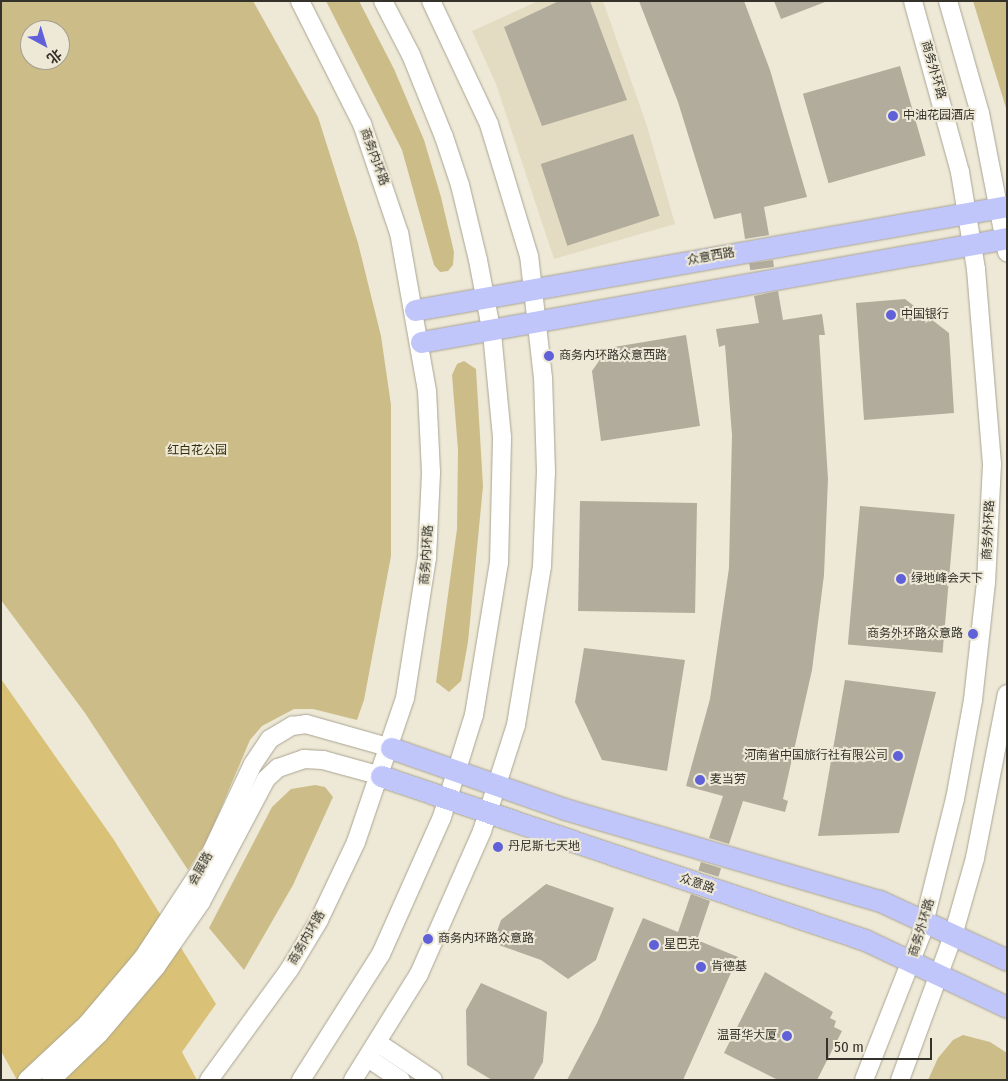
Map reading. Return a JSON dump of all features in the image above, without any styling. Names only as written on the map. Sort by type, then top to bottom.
[{"type":"main road","name":"众意西路","points":[[414,310],[1003,206]]},
{"type":"main road","points":[[420,342],[972,244],[1006,243]]},
{"type":"main road","points":[[391,748],[565,809],[880,901],[954,933],[1007,960]]},
{"type":"main road","name":"众意路","points":[[381,776],[865,940],[940,973],[1007,1007]]},
{"type":"street","name":"商务内环路","points":[[209,1080],[248,1031],[319,920],[356,842],[391,748],[414,660],[427,558],[430,441],[420,342],[399,233],[376,161],[346,86],[300,1]]},
{"type":"street","points":[[301,1080],[381,954],[421,870],[458,771],[483,674],[499,563],[502,437],[491,329],[485,297],[455,169],[411,56],[383,1]]},
{"type":"street","points":[[353,1080],[373,1050],[437,939],[499,786],[526,681],[542,566],[546,472],[539,320],[534,289],[515,201],[489,124],[431,1]]},
{"type":"street","name":"商务外环路","points":[[864,1080],[912,960],[925,920],[965,748],[986,583],[992,464],[972,244],[948,122],[913,1]]},
{"type":"street","points":[[948,1],[980,114],[1003,206],[1006,243]]},
{"type":"street","points":[[900,1080],[954,933],[987,806],[1007,694]]},
{"type":"street","name":"会展路","points":[[27,1080],[87,1024],[143,958],[175,912],[208,859],[253,764],[270,739],[292,726],[306,724],[391,748]]},
{"type":"street","name":"会展路","points":[[51,1080],[99,1034],[156,967],[222,865],[257,793],[278,768],[304,759],[323,760],[381,776]]},
{"type":"street","points":[[373,1050],[401,1080]]},
{"type":"street","points":[[373,1050],[433,1080]]},
{"type":"shaded area","points":[[538,1],[603,1],[647,126],[675,224],[554,259],[496,84],[472,31]]},
{"type":"shaded area","points":[[1,679],[114,840],[216,1004],[182,1052],[197,1080],[17,1080],[1,1051]]},
{"type":"green space","name":"红白花公园","points":[[1,1],[253,1],[318,117],[358,243],[381,336],[391,405],[391,556],[364,700],[357,720],[313,709],[294,709],[262,726],[250,740],[207,841],[188,870],[85,713],[1,600]]},
{"type":"green space","points":[[326,1],[359,1],[394,69],[424,140],[441,197],[454,252],[453,265],[448,271],[440,272],[434,265],[402,150]]},
{"type":"green space","points":[[973,1],[1007,1],[1007,111]]},
{"type":"green space","points":[[464,361],[476,369],[483,486],[468,642],[461,681],[449,692],[436,682],[457,529],[458,450],[452,375],[457,364]]},
{"type":"green space","points":[[315,785],[325,787],[333,797],[293,885],[244,970],[209,928],[272,807],[291,789]]},
{"type":"green space","points":[[963,1035],[990,1042],[1007,1053],[1007,1080],[928,1080],[938,1058],[953,1040]]},
{"type":"building","points":[[559,1],[590,1],[627,100],[542,126],[504,27]]},
{"type":"building","points":[[639,1],[744,1],[770,70],[807,197],[764,207],[769,235],[745,239],[741,213],[714,219],[678,102]]},
{"type":"building","points":[[774,1],[825,1],[825,2],[781,19]]},
{"type":"building","points":[[900,66],[926,155],[829,183],[803,94]]},
{"type":"building","points":[[633,134],[660,216],[567,246],[541,164]]},
{"type":"building","points":[[773,260],[774,267],[750,270],[749,263]]},
{"type":"building","points":[[778,291],[783,320],[822,314],[825,335],[819,335],[828,479],[824,575],[812,670],[783,799],[788,801],[785,812],[743,801],[729,844],[709,838],[723,796],[686,786],[710,699],[729,568],[732,435],[725,345],[719,347],[716,329],[759,323],[754,296]]},
{"type":"building","points":[[905,299],[949,333],[954,413],[864,420],[856,303]]},
{"type":"building","points":[[686,335],[700,426],[601,441],[592,371],[608,348]]},
{"type":"building","points":[[580,501],[697,503],[695,613],[578,611]]},
{"type":"building","name":"绿地峰会天下","points":[[860,506],[955,514],[943,653],[848,644]]},
{"type":"building","points":[[584,648],[685,660],[667,771],[602,760],[575,702]]},
{"type":"building","points":[[845,680],[936,692],[899,833],[818,836]]},
{"type":"building","points":[[701,862],[721,868],[718,877],[698,871]]},
{"type":"building","points":[[546,884],[614,908],[596,960],[568,979],[541,960],[493,943],[501,920]]},
{"type":"building","points":[[691,894],[710,901],[697,940],[738,957],[683,1080],[567,1080],[597,1023],[643,918],[678,932]]},
{"type":"building","points":[[765,972],[833,1012],[830,1018],[836,1021],[834,1027],[842,1031],[817,1080],[778,1080],[724,1053]]},
{"type":"building","points":[[481,983],[547,1012],[543,1062],[533,1080],[492,1080],[467,1065],[466,1010]]},
{"type":"place","name":"中油花园酒店","points":[[893,116]]},
{"type":"place","name":"中国银行","points":[[891,315]]},
{"type":"place","name":"商务内环路众意西路","points":[[549,356]]},
{"type":"place","name":"绿地峰会天下","points":[[901,579]]},
{"type":"place","name":"商务外环路众意路","points":[[973,634]]},
{"type":"place","name":"河南省中国旅行社有限公司","points":[[898,756]]},
{"type":"place","name":"麦当劳","points":[[700,780]]},
{"type":"place","name":"丹尼斯七天地","points":[[498,847]]},
{"type":"place","name":"商务内环路众意路","points":[[428,939]]},
{"type":"place","name":"星巴克","points":[[654,945]]},
{"type":"place","name":"肯德基","points":[[701,967]]},
{"type":"place","name":"温哥华大厦","points":[[787,1036]]}]
